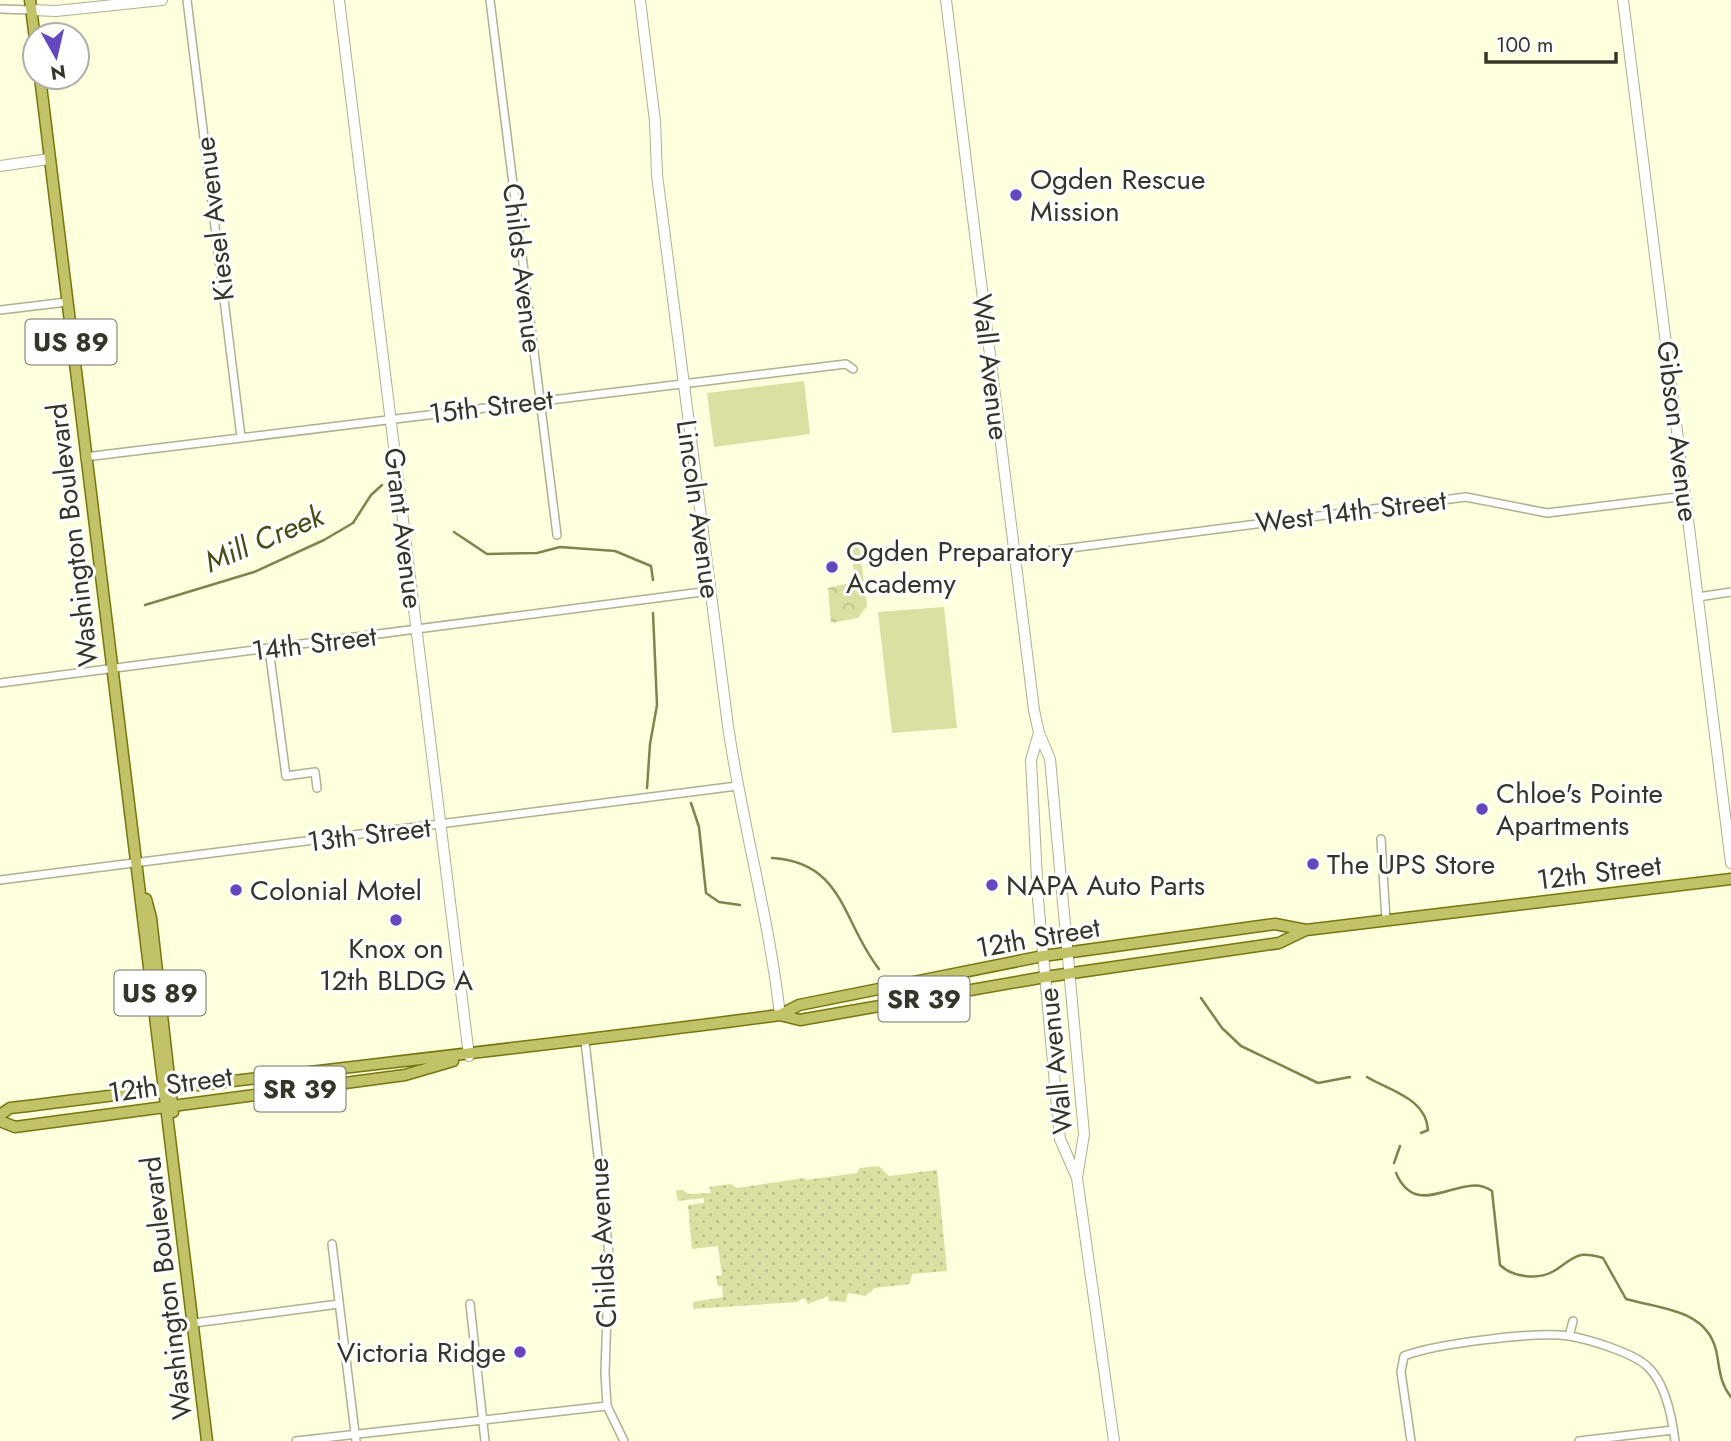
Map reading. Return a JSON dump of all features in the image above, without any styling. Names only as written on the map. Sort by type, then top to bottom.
[{"type":"main road","name":"Washington Boulevard","points":[[42,91],[136,863],[151,918],[170,1129],[207,1441]]},
{"type":"main road","name":"12th Street","points":[[0,1115],[10,1108],[397,1059],[469,1056],[780,1015],[799,1005],[1043,957],[1275,924],[1306,930],[1731,879]]},
{"type":"main road","name":"12th Street","points":[[780,1015],[800,1020],[1045,977],[1279,943],[1306,930]]},
{"type":"main road","name":"12th Street","points":[[0,1121],[15,1128],[405,1075],[469,1056]]},
{"type":"street","points":[[0,9],[31,5],[55,11],[162,0]]},
{"type":"street","name":"Kiesel Avenue","points":[[187,0],[241,437]]},
{"type":"street","name":"Grant Avenue","points":[[339,0],[469,1056]]},
{"type":"street","name":"Childs Avenue","points":[[490,0],[557,535]]},
{"type":"street","name":"Lincoln Avenue","points":[[640,0],[655,121],[657,174],[710,591],[737,786],[770,932],[780,1015]]},
{"type":"street","name":"Wall Avenue","points":[[946,0],[1039,733],[1050,758],[1084,1134],[1077,1178]]},
{"type":"street","name":"Gibson Avenue","points":[[1623,0],[1731,863]]},
{"type":"street","points":[[0,166],[50,159]]},
{"type":"street","points":[[0,310],[67,302]]},
{"type":"street","name":"15th Street","points":[[85,457],[846,364],[853,369]]},
{"type":"street","name":"West 14th Street","points":[[1016,555],[1466,496],[1547,513],[1686,496]]},
{"type":"street","name":"14th Street","points":[[0,683],[710,591]]},
{"type":"street","points":[[1698,597],[1731,592]]},
{"type":"street","points":[[269,649],[286,776],[315,772],[317,788]]},
{"type":"street","name":"Wall Avenue","points":[[1039,733],[1031,760],[1043,957],[1060,1139],[1077,1178],[1114,1441]]},
{"type":"street","name":"13th Street","points":[[0,880],[737,786]]},
{"type":"street","points":[[1381,839],[1386,920]]},
{"type":"street","name":"Childs Avenue","points":[[585,1041],[609,1254],[605,1373],[607,1406],[624,1441]]},
{"type":"street","points":[[332,1244],[355,1437]]},
{"type":"street","points":[[194,1323],[339,1304]]},
{"type":"street","points":[[470,1304],[485,1441]]},
{"type":"street","points":[[1569,1336],[1573,1321]]},
{"type":"street","points":[[1410,1441],[1401,1372],[1404,1356],[1422,1349],[1536,1336],[1569,1336],[1623,1353],[1646,1364],[1660,1380],[1675,1441]]},
{"type":"street","points":[[296,1441],[355,1437],[483,1418],[494,1420],[607,1406]]},
{"type":"street","points":[[1579,1441],[1674,1430]]},
{"type":"green space","points":[[804,381],[810,434],[714,447],[707,393]]},
{"type":"green space","points":[[859,545],[867,606],[858,618],[831,623],[828,588],[855,582],[851,546]]},
{"type":"green space","points":[[944,607],[957,728],[892,733],[878,612]]},
{"type":"green space","points":[[879,1166],[889,1176],[937,1170],[947,1271],[912,1274],[910,1284],[875,1288],[865,1296],[848,1293],[846,1302],[829,1301],[828,1296],[808,1304],[804,1298],[797,1302],[693,1309],[693,1302],[723,1297],[722,1286],[718,1286],[716,1276],[722,1275],[718,1246],[692,1249],[688,1205],[704,1203],[704,1198],[678,1201],[676,1190],[683,1190],[688,1194],[711,1193],[709,1187],[731,1184],[737,1188],[805,1178],[806,1180],[857,1173],[860,1168]]},
{"type":"waterway","name":"Mill Creek","points":[[145,605],[254,572],[324,540],[353,523],[371,495],[382,485]]},
{"type":"waterway","name":"Mill Creek","points":[[454,532],[487,554],[537,553],[560,547],[615,551],[651,566],[653,580]]},
{"type":"waterway","name":"Mill Creek","points":[[647,788],[650,744],[657,705],[653,613]]},
{"type":"waterway","name":"Mill Creek","points":[[691,803],[699,827],[706,893],[719,902],[740,905]]},
{"type":"waterway","name":"Mill Creek","points":[[772,858],[796,862],[814,870],[828,882],[879,969]]},
{"type":"waterway","name":"Mill Creek","points":[[1201,998],[1222,1028],[1241,1046],[1318,1083],[1350,1077]]},
{"type":"waterway","name":"Mill Creek","points":[[1367,1077],[1396,1091],[1421,1110],[1428,1130],[1421,1133]]},
{"type":"waterway","name":"Mill Creek","points":[[1394,1163],[1400,1146]]},
{"type":"waterway","name":"Mill Creek","points":[[1396,1173],[1405,1188],[1416,1194],[1441,1193],[1467,1186],[1480,1186],[1492,1191],[1500,1265],[1511,1272],[1539,1276],[1552,1272],[1581,1255],[1603,1258],[1626,1299],[1680,1313],[1702,1326],[1711,1336],[1722,1380],[1731,1397]]},
{"type":"place","name":"Ogden Rescue Mission","points":[[1016,195]]},
{"type":"place","name":"Ogden Preparatory Academy","points":[[832,567]]},
{"type":"place","name":"Chloe's Pointe Apartments","points":[[1482,809]]},
{"type":"place","name":"The UPS Store","points":[[1313,864]]},
{"type":"place","name":"NAPA Auto Parts","points":[[992,885]]},
{"type":"place","name":"Colonial Motel","points":[[236,890]]},
{"type":"place","name":"Knox on 12th BLDG A","points":[[396,920]]},
{"type":"place","name":"Victoria Ridge","points":[[520,1352]]}]
